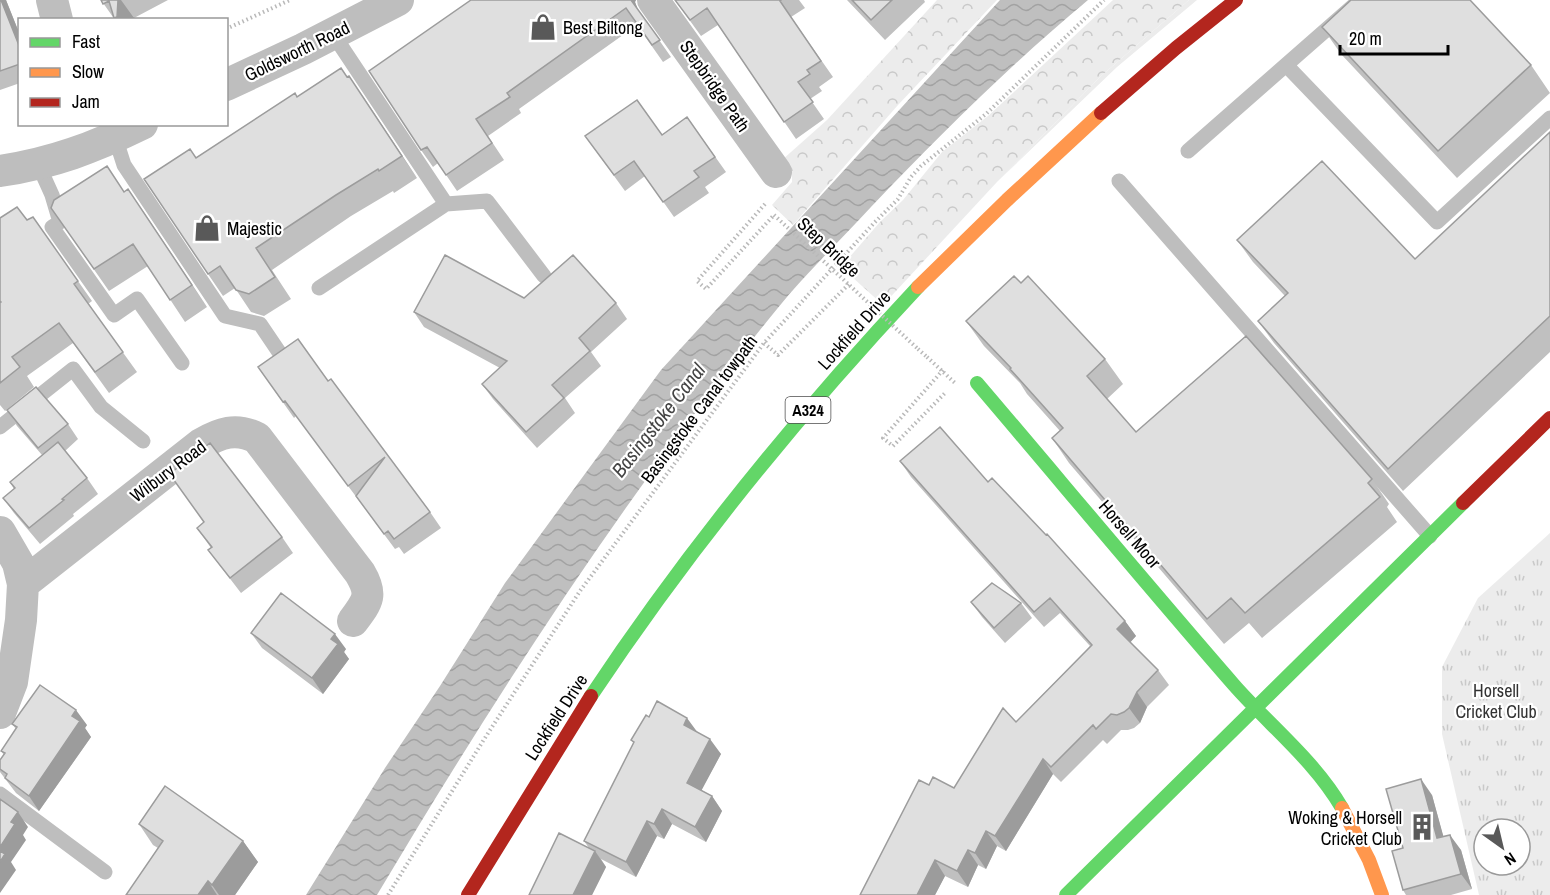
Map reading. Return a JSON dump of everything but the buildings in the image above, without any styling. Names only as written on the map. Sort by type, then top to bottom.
[{"type":"street","points":[[52,0],[56,18]]},
{"type":"street","name":"Goldsworth Road","points":[[228,83],[333,34],[398,0]]},
{"type":"street","name":"Stepbridge Path","points":[[653,0],[776,172]]},
{"type":"street","name":"Lockfield Drive","points":[[468,895],[563,738],[658,598],[763,463],[824,391],[922,282],[1069,141],[1185,39],[1236,0]]},
{"type":"street","points":[[0,171],[74,154],[114,132]]},
{"type":"street","name":"Horsell Moor","points":[[976,383],[1256,708],[1299,752],[1332,791],[1350,820],[1382,895]]},
{"type":"street","points":[[1066,895],[1550,418]]},
{"type":"street","name":"Wilbury Road","points":[[23,584],[201,444],[216,435],[229,431],[240,432],[257,438],[366,583],[369,594],[366,603],[353,621]]},
{"type":"street","points":[[0,532],[18,563],[23,584],[21,620],[12,682],[0,714]]},
{"type":"lane","points":[[1188,151],[1360,0]]},
{"type":"lane","points":[[333,34],[446,204]]},
{"type":"lane","points":[[1286,65],[1437,222],[1550,118]]},
{"type":"lane","points":[[114,132],[124,165],[225,316],[260,324],[281,354]]},
{"type":"lane","points":[[38,164],[52,195],[60,222],[52,227],[114,315],[137,299],[182,363]]},
{"type":"lane","points":[[1119,182],[1430,536]]},
{"type":"lane","points":[[319,288],[446,204],[487,201],[544,276]]},
{"type":"lane","points":[[0,427],[73,369],[101,407],[143,441]]},
{"type":"lane","points":[[0,794],[105,872]]},
{"type":"path","points":[[228,28],[290,0]]},
{"type":"path","name":"Basingstoke Canal towpath","points":[[388,895],[483,741],[580,591],[764,343],[873,223],[898,200],[911,177],[921,166],[986,114],[1104,0]]},
{"type":"path","name":"Step Bridge","points":[[762,207],[697,281],[706,289],[774,215],[955,383],[893,446],[883,438],[937,376]]},
{"type":"path","points":[[764,343],[778,355],[849,284]]},
{"type":"green space","points":[[937,0],[997,0],[898,105],[793,225],[772,205],[792,182],[792,173],[782,160],[827,120]]},
{"type":"green space","points":[[1113,0],[1189,0],[1100,77],[997,182],[883,305],[841,267],[880,222],[903,200],[942,152],[988,116]]},
{"type":"green space","points":[[1189,0],[1197,0],[1117,67],[997,182],[1100,77]]},
{"type":"green space","name":"Horsell Cricket Club","points":[[1550,533],[1550,895],[1479,895],[1475,877],[1532,877],[1532,817],[1472,817],[1472,865],[1442,734],[1442,667],[1478,598]]},
{"type":"water","name":"Basingstoke Canal","points":[[1000,0],[1088,0],[1004,75],[897,180],[777,309],[722,378],[616,521],[566,594],[469,744],[377,895],[306,895],[505,583],[661,370]]},
{"type":"traffic: fast","points":[[591,696],[705,536],[787,434],[918,287]]},
{"type":"traffic: fast","points":[[977,383],[1234,685],[1318,774],[1342,808]]},
{"type":"traffic: fast","points":[[1066,895],[1463,503]]},
{"type":"traffic: slow","points":[[918,287],[1101,113]]},
{"type":"traffic: slow","points":[[1342,808],[1369,860],[1382,895]]},
{"type":"traffic: jam","points":[[1101,113],[1236,0]]},
{"type":"traffic: jam","points":[[1463,503],[1550,418]]},
{"type":"traffic: jam","points":[[468,895],[591,696]]},
{"type":"place","name":"Best Biltong","points":[[543,27]]},
{"type":"place","name":"Majestic","points":[[207,228]]},
{"type":"place","name":"Woking & Horsell Cricket Club","points":[[1422,827]]}]
